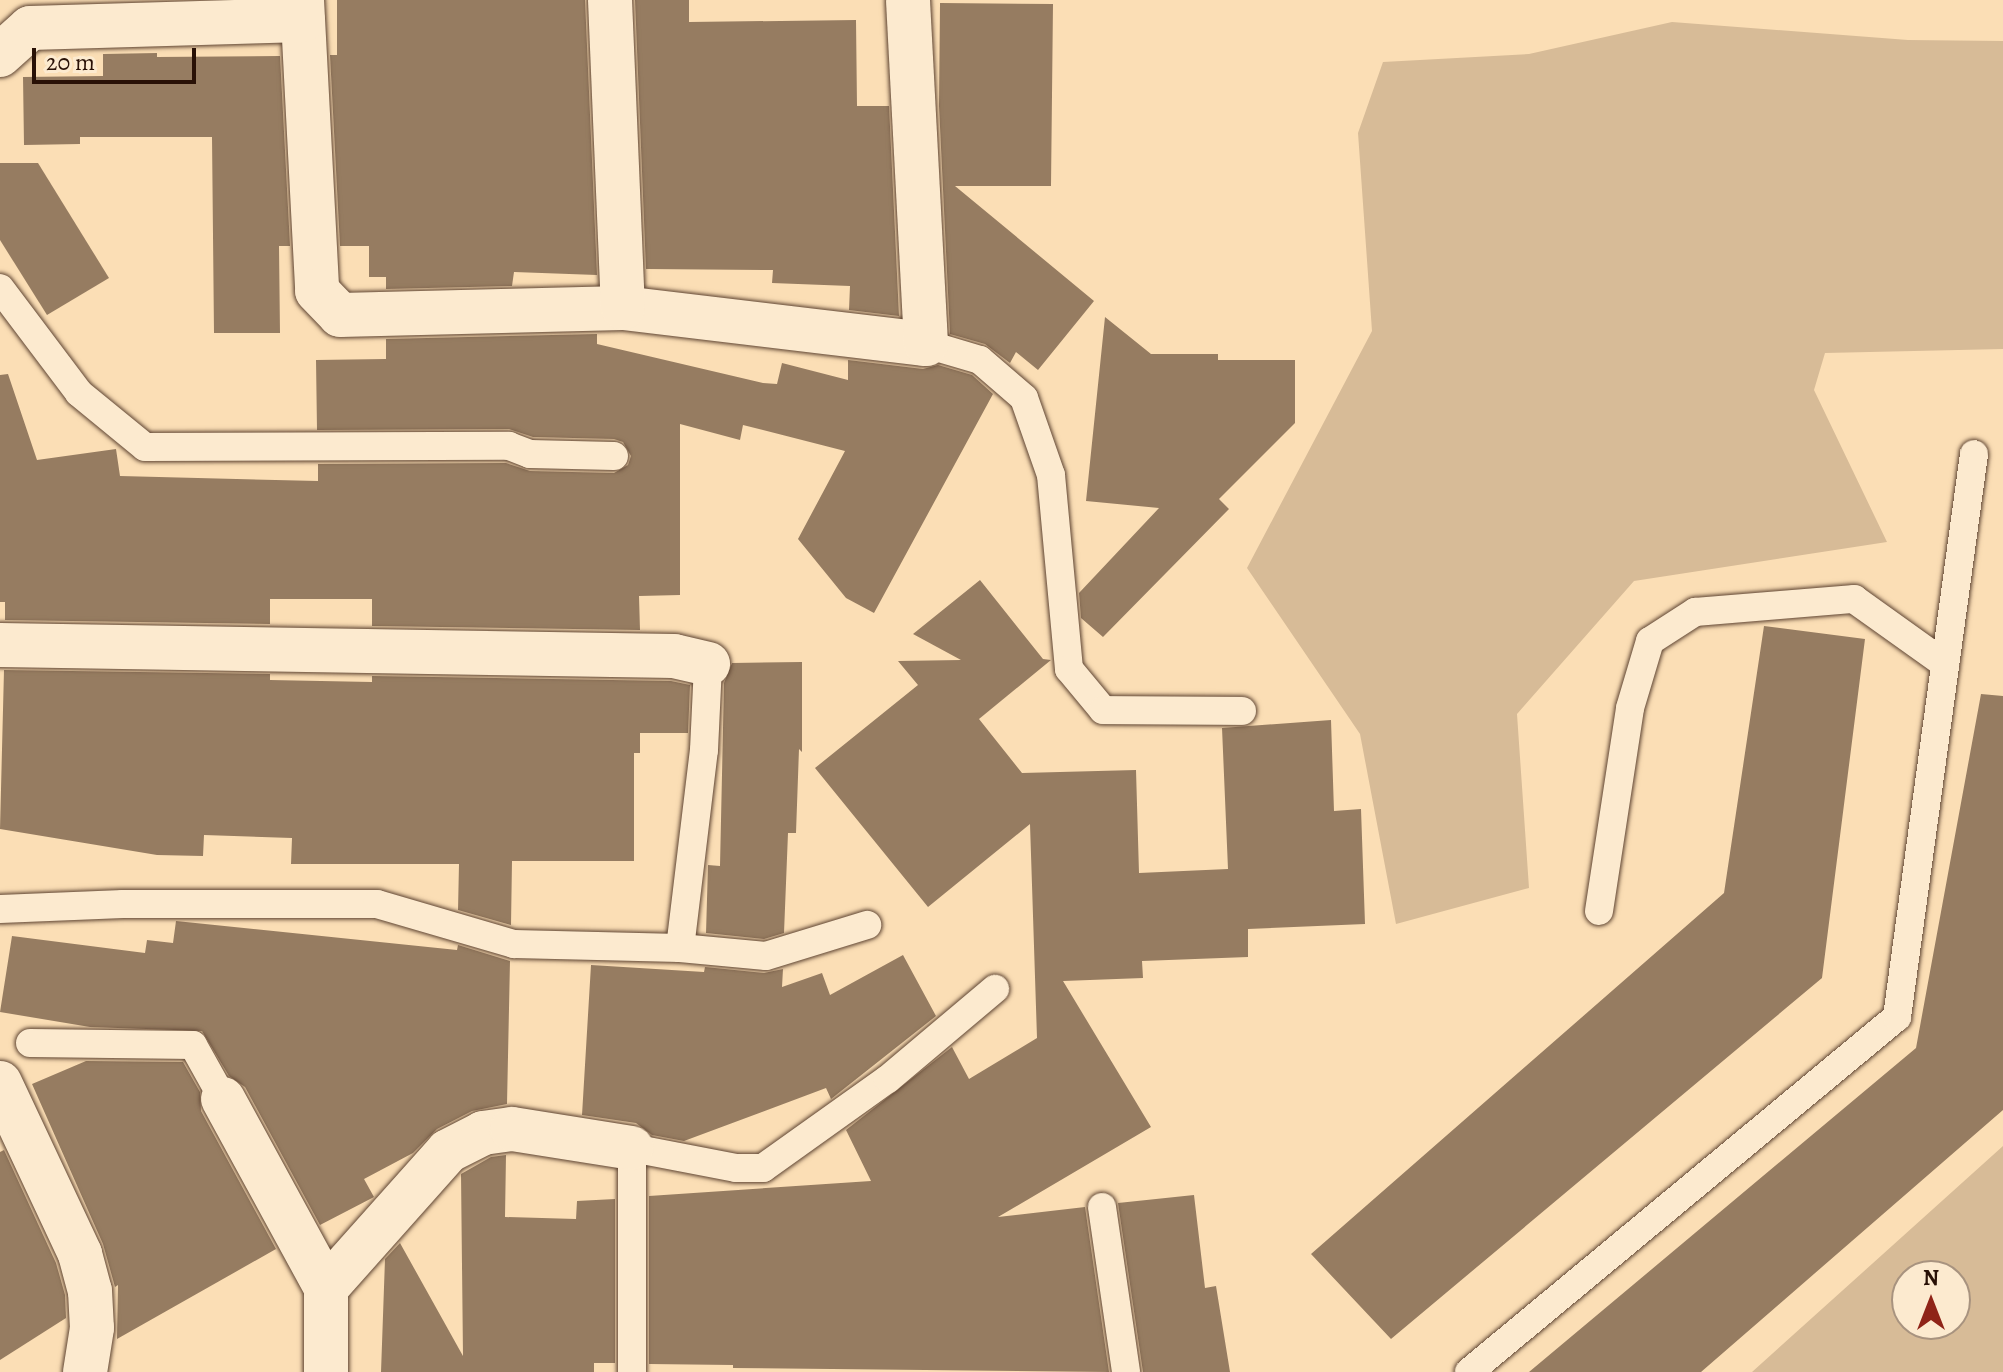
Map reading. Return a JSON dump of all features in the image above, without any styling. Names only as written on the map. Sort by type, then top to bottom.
[{"type":"street","points":[[610,0],[623,308]]},
{"type":"street","points":[[0,55],[30,28],[302,10],[317,291],[340,315],[623,308],[926,344],[908,0]]},
{"type":"street","points":[[0,645],[674,656],[708,664]]},
{"type":"street","points":[[0,1083],[83,1266],[90,1291],[92,1328],[85,1372]]},
{"type":"street","points":[[223,1099],[326,1288],[326,1372]]},
{"type":"street","points":[[326,1288],[448,1151],[483,1133],[512,1129],[632,1148]]},
{"type":"lane","points":[[0,288],[79,393],[145,447],[509,446],[530,454],[614,456]]},
{"type":"lane","points":[[926,344],[980,360],[1024,398],[1051,475],[1069,669],[1103,710],[1242,711]]},
{"type":"lane","points":[[1469,1372],[1897,1017],[1974,454]]},
{"type":"lane","points":[[1599,911],[1630,708],[1650,641],[1695,612],[1854,599],[1945,664]]},
{"type":"lane","points":[[680,948],[703,764],[708,664]]},
{"type":"lane","points":[[0,909],[138,904],[377,904],[514,944],[680,948],[766,956],[867,925]]},
{"type":"lane","points":[[632,1372],[632,1148],[736,1168],[763,1168],[888,1079],[995,989]]},
{"type":"lane","points":[[30,1043],[193,1045],[223,1099]]},
{"type":"lane","points":[[1102,1207],[1126,1372]]},
{"type":"shaded area","points":[[1672,22],[1908,40],[2003,41],[2003,349],[1825,353],[1814,390],[1887,542],[1634,581],[1517,714],[1529,888],[1396,924],[1360,734],[1247,568],[1372,331],[1358,133],[1383,62],[1529,54]]},
{"type":"shaded area","points":[[2003,1146],[2003,1372],[1752,1372]]},
{"type":"building","points":[[337,0],[585,0],[597,275],[514,272],[512,286],[386,289],[386,277],[369,277],[369,246],[340,246],[330,55],[337,55]]},
{"type":"building","points":[[635,0],[689,0],[689,22],[856,20],[857,106],[889,106],[899,316],[849,310],[850,286],[772,283],[773,270],[646,269]]},
{"type":"building","points":[[940,3],[1053,4],[1051,186],[955,186],[1094,301],[1038,370],[1016,352],[1010,363],[985,344],[950,334],[939,106]]},
{"type":"building","points":[[157,53],[157,57],[280,56],[290,246],[279,246],[280,333],[214,333],[212,137],[80,137],[80,144],[24,145],[23,77],[103,76],[103,54]]},
{"type":"building","points":[[0,163],[38,163],[109,278],[47,315],[0,240]]},
{"type":"building","points":[[1105,317],[1151,354],[1218,354],[1218,360],[1295,360],[1295,423],[1219,499],[1229,509],[1103,637],[1081,618],[1079,593],[1159,508],[1086,501]]},
{"type":"building","points":[[597,334],[597,344],[763,383],[777,384],[782,363],[848,380],[848,360],[923,369],[938,365],[972,375],[993,394],[874,613],[846,598],[798,539],[845,451],[743,425],[740,440],[680,424],[680,595],[639,596],[640,630],[372,626],[372,599],[270,599],[270,624],[5,620],[5,602],[0,602],[0,375],[8,374],[37,460],[116,449],[120,476],[318,481],[318,464],[506,463],[530,471],[614,473],[628,465],[631,456],[623,442],[614,439],[533,437],[509,429],[317,430],[316,360],[386,359],[386,339]]},
{"type":"building","points":[[980,580],[1043,659],[1051,660],[979,719],[1022,773],[1136,770],[1139,873],[1228,869],[1222,728],[1331,720],[1334,811],[1361,809],[1365,924],[1248,929],[1248,957],[1142,961],[1143,978],[1063,981],[1151,1127],[998,1217],[1085,1207],[1109,1372],[733,1368],[733,1365],[649,1364],[649,1196],[871,1181],[846,1130],[952,1047],[969,1079],[1037,1038],[1030,824],[928,907],[815,768],[918,685],[898,661],[961,660],[913,634]]},
{"type":"building","points":[[1764,626],[1865,639],[1822,978],[1391,1339],[1311,1254],[1724,893]]},
{"type":"building","points":[[802,662],[802,752],[799,749],[796,833],[788,833],[784,933],[764,939],[706,933],[708,865],[720,866],[724,683],[732,663]]},
{"type":"building","points":[[4,670],[270,674],[270,680],[372,682],[372,676],[671,681],[690,685],[688,733],[640,733],[640,753],[634,753],[634,861],[512,861],[511,925],[458,910],[459,864],[291,864],[292,838],[204,835],[203,856],[157,855],[0,829]]},
{"type":"building","points":[[1981,694],[2003,696],[2003,1110],[1701,1372],[1529,1372],[1916,1048]]},
{"type":"building","points":[[176,921],[457,950],[458,945],[510,961],[507,1104],[472,1111],[437,1129],[413,1153],[364,1179],[374,1197],[320,1225],[245,1087],[229,1076],[202,1031],[90,1027],[0,1012],[12,936],[145,953],[147,940],[173,943]]},
{"type":"building","points":[[903,955],[936,1016],[831,1099],[826,1088],[684,1141],[652,1135],[636,1123],[582,1115],[591,965],[704,972],[705,967],[764,973],[783,969],[782,987],[822,973],[830,995]]},
{"type":"building","points":[[86,1061],[183,1062],[200,1092],[201,1111],[276,1249],[117,1339],[118,1285],[115,1287],[103,1244],[32,1084]]},
{"type":"building","points":[[4,1150],[56,1263],[65,1295],[66,1318],[0,1360],[0,1152]]},
{"type":"building","points":[[506,1155],[505,1217],[576,1219],[577,1201],[615,1199],[615,1363],[594,1363],[594,1372],[381,1372],[385,1259],[400,1243],[463,1356],[461,1174],[491,1157]]},
{"type":"building","points":[[1194,1195],[1205,1288],[1216,1286],[1230,1372],[1143,1372],[1118,1203]]}]
